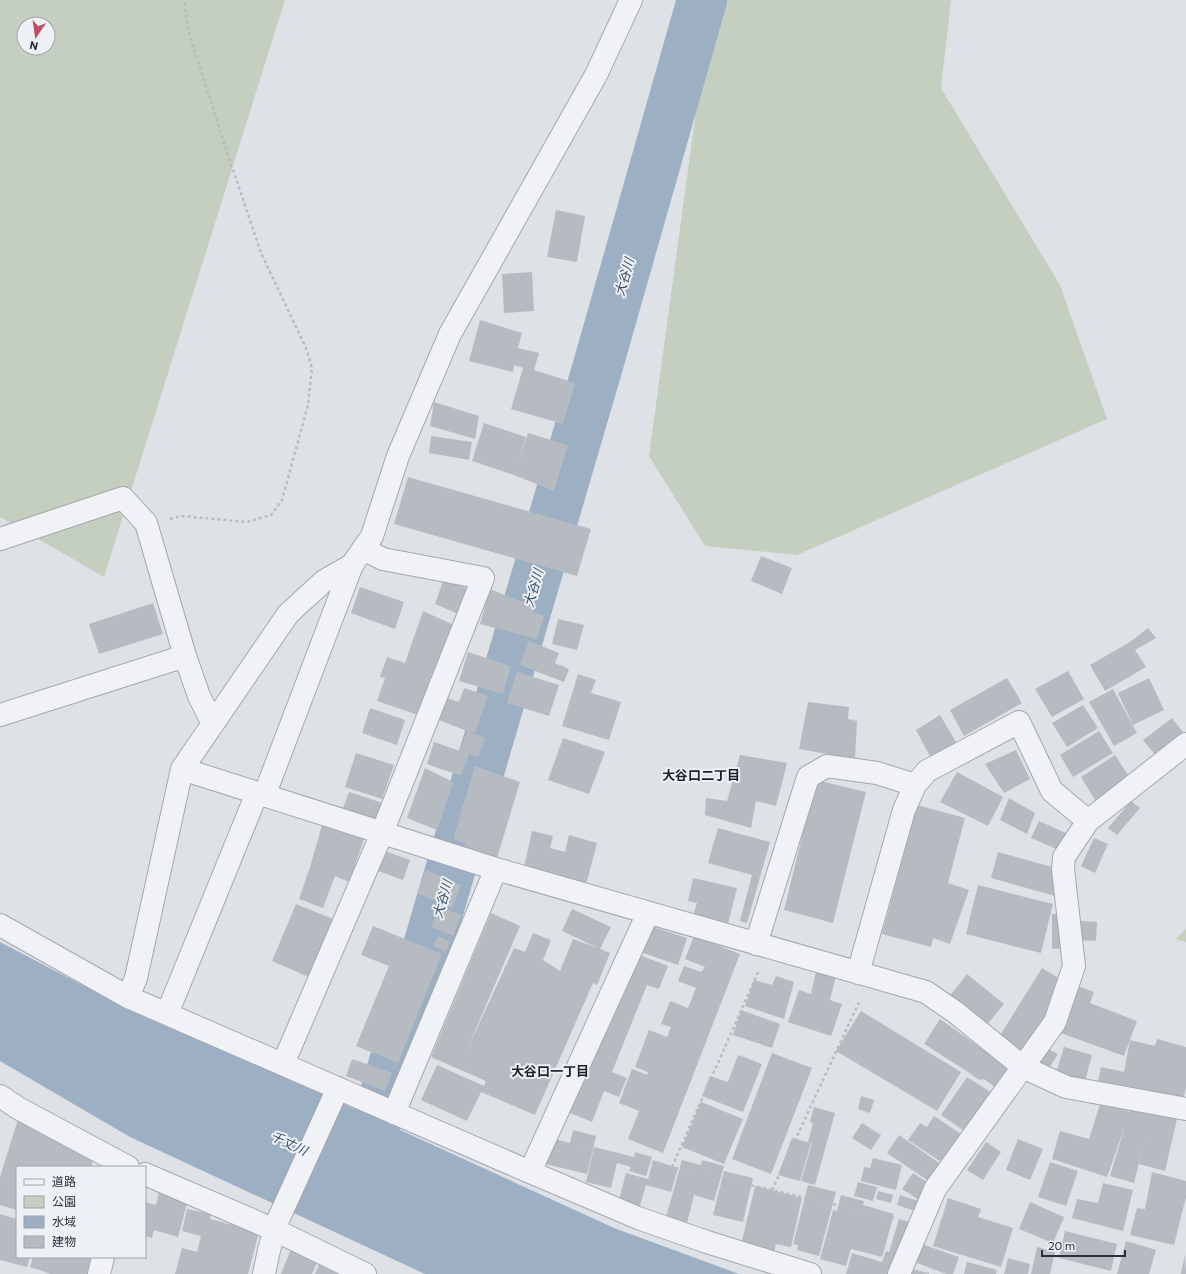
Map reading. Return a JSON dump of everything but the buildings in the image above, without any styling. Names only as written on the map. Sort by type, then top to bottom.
[{"type":"street","points":[[167,1014],[261,794],[357,557],[372,536],[398,456],[450,334],[596,75],[631,0]]},
{"type":"street","points":[[0,539],[124,498],[146,523],[185,656],[199,696],[213,724]]},
{"type":"street","points":[[128,997],[136,978],[182,769],[288,614],[324,581],[357,557],[383,559],[483,578],[382,833],[283,1064]]},
{"type":"street","points":[[0,715],[185,656]]},
{"type":"street","points":[[864,975],[904,810],[915,786],[926,771],[1019,722],[1052,791],[1088,821]]},
{"type":"street","points":[[899,1274],[935,1189],[1055,1022],[1074,966],[1063,869],[1064,857],[1088,821],[1186,744]]},
{"type":"street","points":[[762,946],[808,777],[827,766],[877,774],[915,786]]},
{"type":"street","points":[[182,769],[496,869],[926,992],[954,1012],[1023,1067],[1066,1087],[1186,1109]]},
{"type":"street","points":[[394,1113],[496,869]]},
{"type":"street","points":[[530,1172],[648,913]]},
{"type":"street","points":[[0,925],[128,997],[283,1064],[336,1092],[394,1113],[638,1218],[707,1242],[810,1274]]},
{"type":"street","points":[[264,1274],[277,1225],[336,1092]]},
{"type":"street","points":[[0,1096],[18,1108],[123,1166]]},
{"type":"street","points":[[146,1174],[277,1225],[365,1274]]},
{"type":"street","points":[[99,1274],[103,1258]]},
{"type":"path","points":[[146,523],[181,516],[247,522],[272,515],[282,500],[308,405],[312,368],[306,348],[261,253],[227,152],[192,40],[184,0]]},
{"type":"path","points":[[672,1167],[762,946]]},
{"type":"path","points":[[772,1190],[864,975]]},
{"type":"path","points":[[546,1138],[919,1224]]},
{"type":"green space","points":[[0,0],[285,0],[104,577],[0,517]]},
{"type":"green space","points":[[702,0],[951,0],[941,88],[1060,285],[1107,419],[797,555],[705,546],[649,456],[699,89]]},
{"type":"green space","points":[[1186,929],[1186,942],[1176,939]]},
{"type":"water","name":"千丈川","points":[[0,942],[126,1008],[293,1081],[614,1228],[739,1274],[425,1274],[130,1137],[0,1061]]},
{"type":"waterway","name":"大谷川","points":[[361,1175],[599,362],[702,0]]},
{"type":"district","name":"大谷口二丁目","points":[[701,775]]},
{"type":"district","name":"大谷口一丁目","points":[[550,1071]]}]
